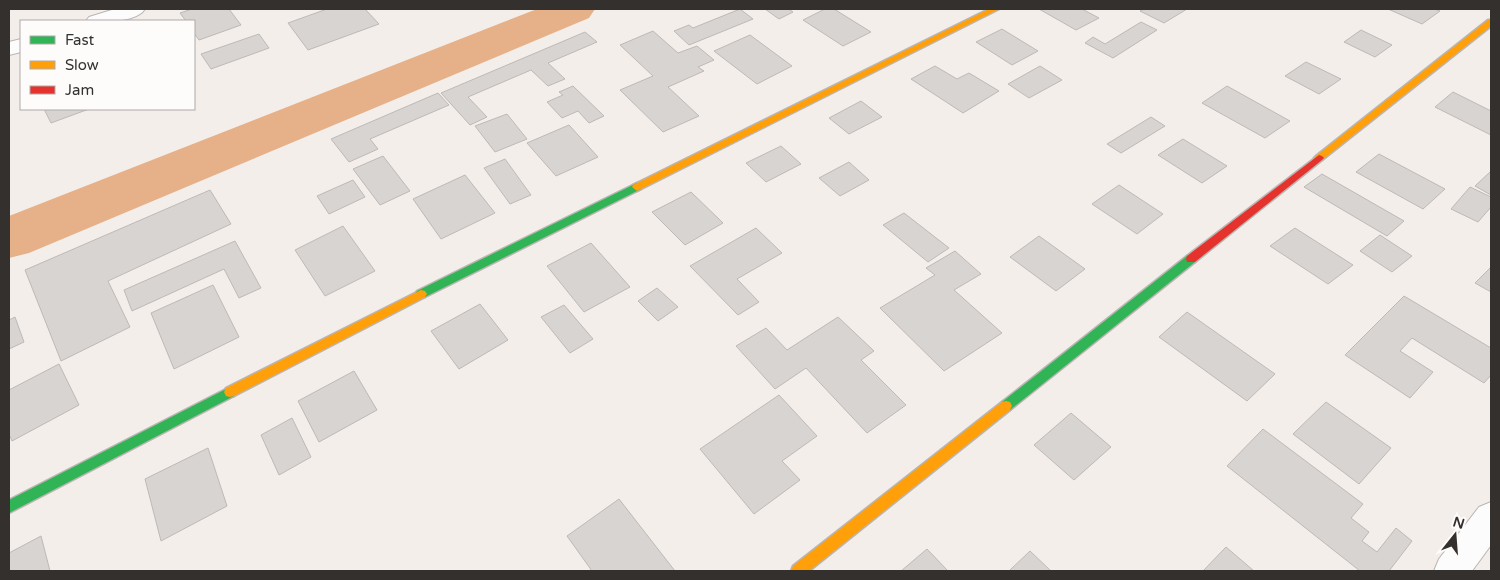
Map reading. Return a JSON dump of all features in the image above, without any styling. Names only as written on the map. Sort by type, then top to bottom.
[{"type":"street","points":[[99,20],[135,9]]},
{"type":"street","points":[[9,507],[375,317],[995,9]]},
{"type":"street","points":[[798,571],[1491,22]]},
{"type":"street","points":[[1451,571],[1491,518]]},
{"type":"building","points":[[192,9],[229,9],[241,25],[199,40],[195,34],[195,20],[185,20],[180,13]]},
{"type":"building","points":[[327,9],[365,9],[379,24],[308,50],[288,23]]},
{"type":"building","points":[[740,9],[753,19],[689,45],[674,31],[689,25],[693,28]]},
{"type":"building","points":[[765,9],[793,9],[790,10],[793,12],[779,19]]},
{"type":"building","points":[[825,9],[834,9],[871,32],[843,46],[803,20]]},
{"type":"building","points":[[1039,9],[1082,9],[1099,18],[1076,30]]},
{"type":"building","points":[[1144,9],[1187,9],[1164,23],[1140,11]]},
{"type":"building","points":[[1388,9],[1434,9],[1440,11],[1422,24]]},
{"type":"building","points":[[1141,22],[1157,30],[1113,58],[1085,43],[1093,37],[1105,44]]},
{"type":"building","points":[[1002,29],[1038,51],[1012,65],[976,42]]},
{"type":"building","points":[[1361,30],[1392,45],[1375,57],[1344,42]]},
{"type":"building","points":[[653,31],[678,53],[697,46],[714,60],[698,67],[704,71],[668,87],[699,116],[663,132],[620,90],[653,76],[620,45]]},
{"type":"building","points":[[585,32],[597,42],[548,63],[565,79],[548,86],[531,70],[468,97],[487,117],[470,125],[441,93]]},
{"type":"building","points":[[259,34],[269,48],[211,69],[201,54]]},
{"type":"building","points":[[750,35],[792,66],[757,84],[714,51]]},
{"type":"building","points":[[1306,62],[1341,79],[1319,94],[1285,76]]},
{"type":"building","points":[[935,66],[957,79],[969,73],[999,91],[963,113],[911,79]]},
{"type":"building","points":[[1040,66],[1062,80],[1029,98],[1008,84]]},
{"type":"building","points":[[573,86],[604,116],[589,123],[578,111],[562,118],[547,102],[563,95],[559,92]]},
{"type":"building","points":[[1227,86],[1290,121],[1265,138],[1202,103]]},
{"type":"building","points":[[1453,92],[1491,111],[1491,135],[1435,107]]},
{"type":"building","points":[[438,93],[449,105],[370,139],[378,149],[349,162],[331,139]]},
{"type":"building","points":[[861,101],[882,117],[849,134],[829,118]]},
{"type":"building","points":[[44,110],[86,110],[51,123]]},
{"type":"building","points":[[507,114],[527,139],[495,152],[475,126]]},
{"type":"building","points":[[1151,117],[1165,126],[1121,153],[1107,144]]},
{"type":"building","points":[[569,125],[598,157],[556,176],[527,143]]},
{"type":"building","points":[[1183,139],[1227,166],[1202,183],[1158,155]]},
{"type":"building","points":[[781,146],[801,164],[766,182],[746,163]]},
{"type":"building","points":[[1379,154],[1445,189],[1423,209],[1356,172]]},
{"type":"building","points":[[383,156],[410,191],[380,205],[353,169]]},
{"type":"building","points":[[505,159],[531,195],[510,204],[484,168]]},
{"type":"building","points":[[849,162],[869,180],[840,196],[819,178]]},
{"type":"building","points":[[1491,173],[1491,195],[1475,186]]},
{"type":"building","points":[[1322,174],[1404,221],[1387,236],[1304,187]]},
{"type":"building","points":[[465,175],[495,213],[441,239],[413,199]]},
{"type":"building","points":[[353,180],[365,197],[329,214],[317,196]]},
{"type":"building","points":[[1119,185],[1163,214],[1137,234],[1092,204]]},
{"type":"building","points":[[1470,187],[1491,197],[1491,207],[1478,222],[1451,209]]},
{"type":"building","points":[[210,190],[231,224],[108,281],[130,327],[61,361],[25,270]]},
{"type":"building","points":[[691,192],[723,223],[685,245],[652,212]]},
{"type":"building","points":[[904,213],[949,248],[928,262],[883,225]]},
{"type":"building","points":[[343,226],[375,271],[325,296],[295,250]]},
{"type":"building","points":[[756,228],[782,253],[737,279],[759,302],[738,315],[690,266]]},
{"type":"building","points":[[1295,228],[1353,265],[1328,284],[1270,246]]},
{"type":"building","points":[[1380,235],[1412,256],[1392,272],[1360,251]]},
{"type":"building","points":[[1039,236],[1085,269],[1056,291],[1010,257]]},
{"type":"building","points":[[235,241],[261,288],[239,298],[224,269],[132,311],[124,290]]},
{"type":"building","points":[[591,243],[630,287],[584,312],[547,266]]},
{"type":"building","points":[[955,251],[981,274],[954,290],[1002,333],[944,371],[880,308],[935,275],[926,268]]},
{"type":"building","points":[[1491,267],[1491,292],[1475,283]]},
{"type":"building","points":[[213,285],[239,337],[174,369],[151,313]]},
{"type":"building","points":[[657,288],[678,307],[658,321],[638,301]]},
{"type":"building","points":[[1404,296],[1491,348],[1491,375],[1484,383],[1412,338],[1400,351],[1433,372],[1410,398],[1345,355]]},
{"type":"building","points":[[480,304],[508,340],[459,369],[431,331]]},
{"type":"building","points":[[564,305],[593,339],[570,353],[541,317]]},
{"type":"building","points":[[1187,312],[1275,374],[1247,401],[1159,337]]},
{"type":"building","points":[[15,317],[24,342],[9,349],[9,320]]},
{"type":"building","points":[[838,317],[874,351],[861,360],[906,405],[867,433],[806,368],[775,389],[736,346],[766,328],[787,350]]},
{"type":"building","points":[[59,364],[79,405],[12,441],[9,437],[9,390]]},
{"type":"building","points":[[354,371],[377,410],[319,442],[298,401]]},
{"type":"building","points":[[779,395],[817,436],[782,461],[800,480],[754,514],[700,449]]},
{"type":"building","points":[[1326,402],[1391,448],[1359,484],[1293,434]]},
{"type":"building","points":[[1071,413],[1111,447],[1074,480],[1034,445]]},
{"type":"building","points":[[292,418],[311,457],[279,475],[261,435]]},
{"type":"building","points":[[1263,429],[1363,504],[1351,518],[1369,532],[1362,541],[1377,552],[1396,528],[1412,541],[1389,571],[1360,571],[1227,466]]},
{"type":"building","points":[[208,448],[227,506],[161,541],[145,479]]},
{"type":"building","points":[[619,499],[675,571],[592,571],[567,536]]},
{"type":"building","points":[[41,536],[50,571],[9,571],[9,553]]},
{"type":"building","points":[[1226,547],[1254,571],[1203,571]]},
{"type":"building","points":[[927,549],[948,571],[901,571]]},
{"type":"building","points":[[1030,551],[1051,571],[1009,571]]},
{"type":"waterway","points":[[9,238],[574,9]]},
{"type":"traffic: fast","points":[[421,294],[637,187]]},
{"type":"traffic: fast","points":[[1006,406],[1191,259]]},
{"type":"traffic: fast","points":[[9,507],[230,392]]},
{"type":"traffic: slow","points":[[637,187],[995,9]]},
{"type":"traffic: slow","points":[[1319,158],[1491,22]]},
{"type":"traffic: slow","points":[[230,392],[421,294]]},
{"type":"traffic: slow","points":[[798,571],[1006,406]]},
{"type":"traffic: jam","points":[[1191,259],[1319,158]]}]
